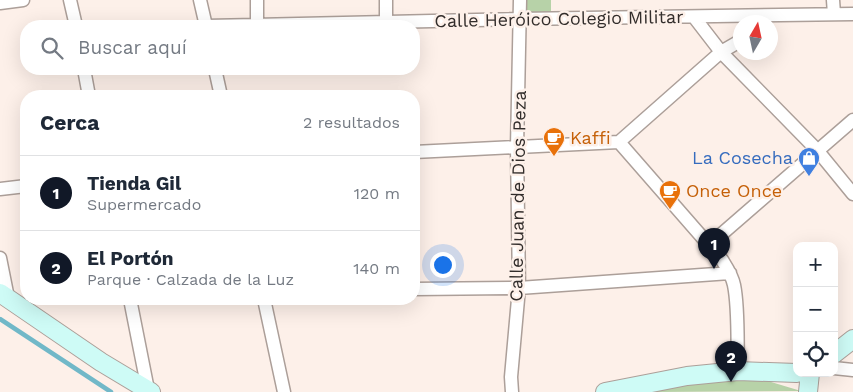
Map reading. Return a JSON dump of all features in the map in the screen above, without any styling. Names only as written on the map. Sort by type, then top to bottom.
[{"type":"main road","points":[[4,296],[101,362],[150,391]]},
{"type":"main road","points":[[838,351],[853,339]]},
{"type":"main road","points":[[605,392],[687,376],[738,371],[793,373]]},
{"type":"main road","points":[[808,392],[810,377]]},
{"type":"street","points":[[0,3],[23,0]]},
{"type":"street","points":[[70,0],[75,20]]},
{"type":"street","points":[[200,0],[205,20]]},
{"type":"street","points":[[257,0],[257,20]]},
{"type":"street","points":[[386,0],[386,20]]},
{"type":"street","name":"Calle Juan de Dios Peza","points":[[512,392],[511,377],[518,288],[517,147],[520,0]]},
{"type":"street","points":[[833,0],[834,14]]},
{"type":"street","name":"Calle Heróico Colegio Militar","points":[[420,22],[853,14]]},
{"type":"street","points":[[778,17],[782,15]]},
{"type":"street","points":[[694,17],[721,52],[817,150],[853,194]]},
{"type":"street","points":[[420,152],[620,142],[721,52],[733,45]]},
{"type":"street","points":[[85,75],[89,90]]},
{"type":"street","points":[[216,75],[220,90]]},
{"type":"street","points":[[709,245],[853,120]]},
{"type":"street","points":[[620,142],[722,260],[730,273],[734,284],[736,300],[738,371]]},
{"type":"street","points":[[0,189],[20,187]]},
{"type":"street","points":[[0,258],[4,296]]},
{"type":"street","points":[[420,289],[518,288],[730,273]]},
{"type":"street","points":[[131,305],[150,391]]},
{"type":"street","points":[[265,305],[284,392]]},
{"type":"street","points":[[838,368],[853,370]]},
{"type":"green space","points":[[522,0],[551,0],[551,17],[522,17]]},
{"type":"green space","points":[[705,379],[761,379],[801,391],[654,392]]},
{"type":"waterway","points":[[0,319],[111,392]]},
{"type":"place","name":"Kaffi","points":[[554,157]]},
{"type":"place","name":"La Cosecha","points":[[809,177]]},
{"type":"place","name":"Once Once","points":[[670,210]]},
{"type":"place","name":"Tienda Gil","points":[[714,269]]},
{"type":"place","name":"El Portón","points":[[731,382]]}]
